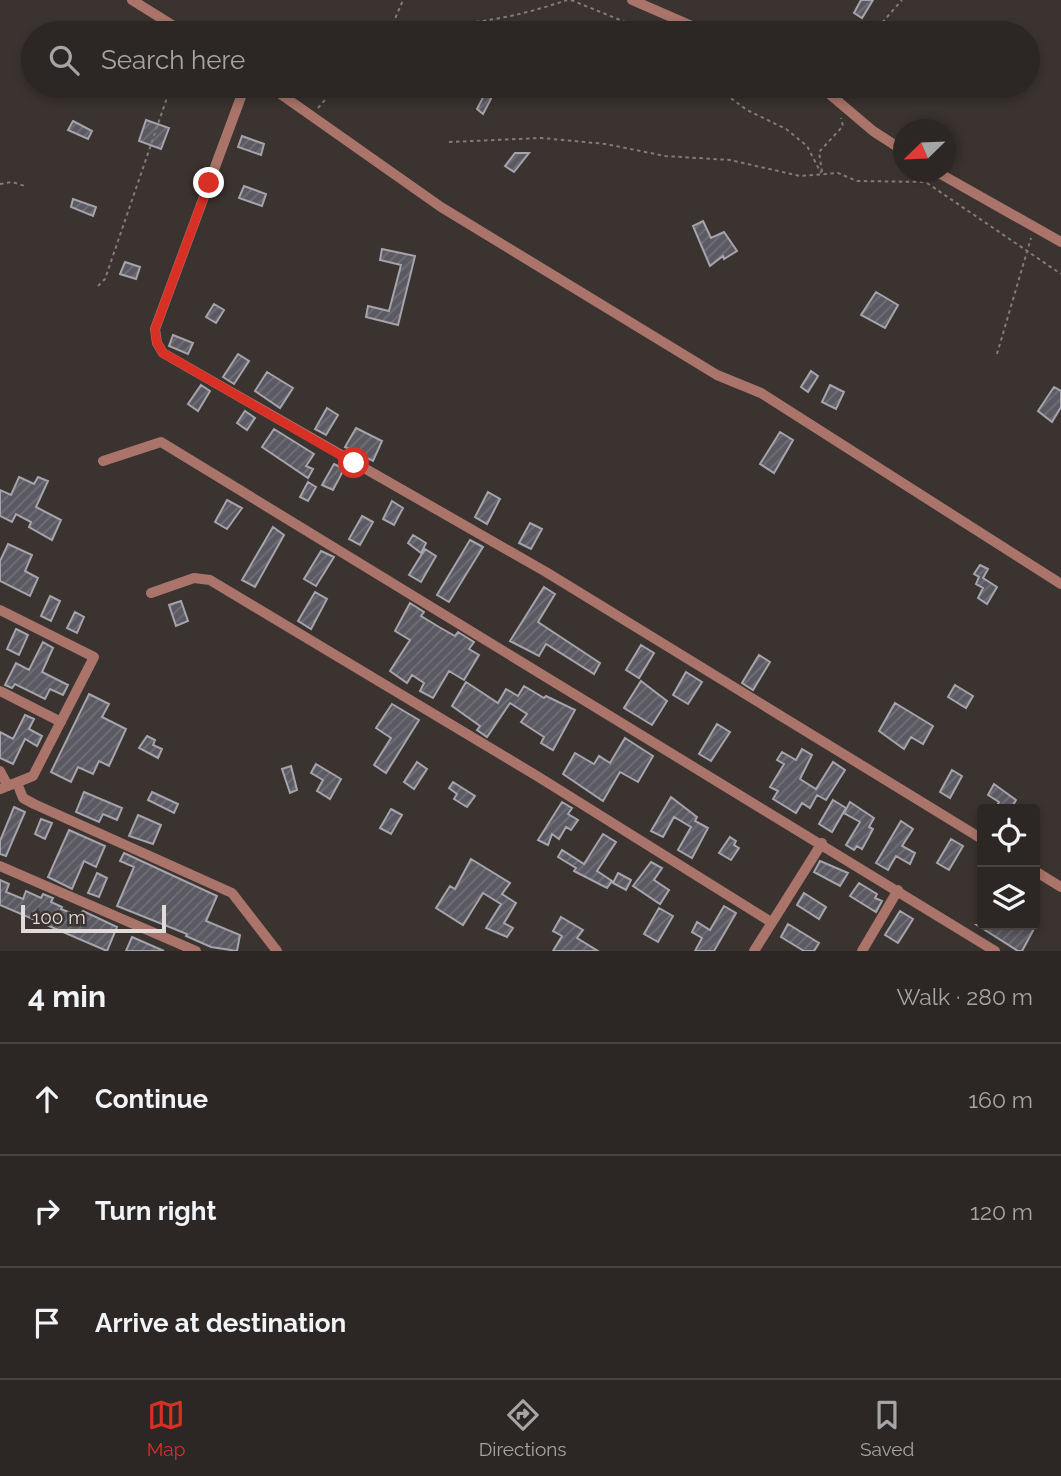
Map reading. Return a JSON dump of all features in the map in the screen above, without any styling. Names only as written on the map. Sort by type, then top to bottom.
[{"type":"street","points":[[132,0],[166,21]]},
{"type":"street","points":[[632,0],[680,21]]},
{"type":"street","points":[[241,98],[155,329],[157,343],[163,353],[546,572],[977,836]]},
{"type":"street","points":[[287,98],[441,207],[717,375],[761,393],[1061,584]]},
{"type":"street","points":[[835,98],[873,131],[893,144]]},
{"type":"street","points":[[953,182],[1061,242]]},
{"type":"street","points":[[103,461],[162,442],[995,951]]},
{"type":"street","points":[[151,593],[194,578],[210,580],[491,748],[771,922]]},
{"type":"street","points":[[0,610],[94,657],[33,776],[8,786]]},
{"type":"street","points":[[0,691],[61,722]]},
{"type":"street","points":[[0,771],[8,786],[34,804],[232,893],[277,951]]},
{"type":"street","points":[[754,951],[822,843]]},
{"type":"street","points":[[0,866],[196,951]]},
{"type":"street","points":[[1040,874],[1061,887]]},
{"type":"street","points":[[862,951],[898,890]]},
{"type":"path","points":[[394,21],[403,0]]},
{"type":"path","points":[[488,21],[527,14],[569,0],[622,21]]},
{"type":"path","points":[[884,21],[902,0]]},
{"type":"path","points":[[98,286],[105,279],[167,98]]},
{"type":"path","points":[[312,114],[326,98]]},
{"type":"path","points":[[730,98],[747,110],[786,129],[807,146],[822,174]]},
{"type":"path","points":[[822,174],[819,152],[843,126],[838,100]]},
{"type":"path","points":[[449,142],[541,138],[606,145],[665,156],[730,160],[800,176],[838,173],[857,181],[893,182]]},
{"type":"path","points":[[0,184],[12,182],[25,186]]},
{"type":"path","points":[[926,182],[1061,274]]},
{"type":"path","points":[[997,354],[1026,248],[1036,228]]},
{"type":"building","points":[[861,0],[873,0],[862,18],[854,13]]},
{"type":"building","points":[[483,98],[491,98],[483,114],[477,109]]},
{"type":"building","points":[[146,120],[169,128],[161,149],[139,141]]},
{"type":"building","points":[[73,121],[92,131],[88,139],[68,130]]},
{"type":"building","points":[[242,136],[264,144],[261,155],[238,147]]},
{"type":"building","points":[[515,153],[529,153],[514,172],[505,166]]},
{"type":"building","points":[[244,186],[266,194],[262,206],[239,198]]},
{"type":"building","points":[[73,199],[96,207],[93,216],[71,207]]},
{"type":"building","points":[[703,221],[711,238],[724,232],[737,251],[724,259],[723,256],[710,266],[693,226]]},
{"type":"building","points":[[382,249],[415,256],[398,325],[366,317],[368,306],[389,311],[401,265],[380,260]]},
{"type":"building","points":[[125,262],[140,267],[136,279],[120,274]]},
{"type":"building","points":[[876,292],[898,305],[885,328],[861,315]]},
{"type":"building","points":[[214,304],[224,310],[216,323],[206,317]]},
{"type":"building","points":[[173,335],[193,343],[188,354],[169,346]]},
{"type":"building","points":[[238,354],[249,361],[234,384],[223,377]]},
{"type":"building","points":[[811,371],[818,376],[808,392],[801,387]]},
{"type":"building","points":[[267,372],[293,388],[280,408],[255,391]]},
{"type":"building","points":[[201,385],[210,391],[198,411],[188,404]]},
{"type":"building","points":[[830,385],[844,392],[836,409],[822,402]]},
{"type":"building","points":[[1054,387],[1061,391],[1061,407],[1052,422],[1038,411]]},
{"type":"building","points":[[327,408],[338,415],[326,435],[315,429]]},
{"type":"building","points":[[245,411],[255,418],[247,430],[237,423]]},
{"type":"building","points":[[356,428],[382,441],[373,461],[345,447]]},
{"type":"building","points":[[274,429],[314,454],[306,466],[313,469],[308,478],[262,447]]},
{"type":"building","points":[[780,432],[793,440],[774,473],[760,464]]},
{"type":"building","points":[[334,464],[344,469],[333,490],[322,485]]},
{"type":"building","points":[[19,477],[34,484],[38,477],[48,481],[36,507],[61,520],[52,540],[29,527],[31,522],[16,514],[12,522],[0,516],[0,490],[11,495]]},
{"type":"building","points":[[308,482],[316,487],[308,501],[300,497]]},
{"type":"building","points":[[488,492],[500,499],[487,524],[475,517]]},
{"type":"building","points":[[227,500],[242,508],[227,529],[215,522]]},
{"type":"building","points":[[392,501],[403,508],[394,525],[383,519]]},
{"type":"building","points":[[362,516],[373,522],[360,545],[349,539]]},
{"type":"building","points":[[530,523],[542,529],[531,549],[519,543]]},
{"type":"building","points":[[273,527],[284,535],[255,587],[242,580]]},
{"type":"building","points":[[413,535],[426,543],[421,553],[408,543]]},
{"type":"building","points":[[470,540],[483,547],[449,602],[437,595]]},
{"type":"building","points":[[8,544],[32,555],[25,571],[38,578],[30,596],[0,581],[0,561]]},
{"type":"building","points":[[425,549],[436,556],[421,582],[409,575]]},
{"type":"building","points":[[321,551],[334,557],[316,586],[304,579]]},
{"type":"building","points":[[980,565],[988,569],[983,578],[997,587],[987,604],[978,598],[983,588],[976,584],[979,577],[974,574]]},
{"type":"building","points":[[544,587],[555,594],[538,622],[600,663],[594,674],[546,644],[539,656],[510,641]]},
{"type":"building","points":[[315,592],[327,599],[311,629],[298,621]]},
{"type":"building","points":[[50,596],[60,601],[51,621],[41,616]]},
{"type":"building","points":[[181,601],[188,621],[176,626],[169,605]]},
{"type":"building","points":[[410,603],[424,612],[421,616],[439,627],[455,636],[458,632],[474,642],[469,649],[479,655],[464,680],[449,671],[433,698],[420,691],[424,683],[412,675],[407,683],[390,671],[410,640],[395,631]]},
{"type":"building","points":[[75,612],[84,617],[77,633],[67,628]]},
{"type":"building","points":[[16,629],[28,635],[19,655],[7,649]]},
{"type":"building","points":[[43,642],[53,648],[42,672],[68,685],[63,695],[50,689],[45,699],[15,684],[12,688],[5,685],[16,663],[29,670]]},
{"type":"building","points":[[641,645],[654,653],[639,678],[626,670]]},
{"type":"building","points":[[759,655],[770,662],[753,690],[742,683]]},
{"type":"building","points":[[686,672],[702,682],[688,704],[673,695]]},
{"type":"building","points":[[641,681],[667,701],[652,725],[624,708]]},
{"type":"building","points":[[466,682],[498,703],[506,689],[518,696],[524,686],[544,698],[546,696],[575,710],[553,750],[541,743],[544,737],[521,722],[527,714],[510,703],[487,737],[477,730],[480,726],[452,706]]},
{"type":"building","points":[[955,685],[973,696],[966,708],[948,697]]},
{"type":"building","points":[[89,694],[109,704],[102,717],[126,729],[109,766],[99,761],[93,774],[78,767],[71,782],[51,772]]},
{"type":"building","points":[[895,703],[933,726],[923,744],[911,737],[904,749],[879,731]]},
{"type":"building","points":[[392,704],[419,720],[386,773],[374,765],[391,738],[376,728]]},
{"type":"building","points":[[25,715],[34,719],[29,729],[42,736],[37,746],[25,739],[13,764],[0,758],[0,732],[13,739]]},
{"type":"building","points":[[717,724],[730,732],[711,761],[699,754]]},
{"type":"building","points":[[147,736],[155,740],[153,745],[162,749],[158,758],[139,748]]},
{"type":"building","points":[[625,738],[653,756],[638,782],[620,772],[603,801],[563,774],[575,753],[594,764],[599,756],[610,763]]},
{"type":"building","points":[[802,749],[812,755],[800,779],[816,789],[833,762],[845,770],[826,800],[817,795],[810,808],[802,803],[796,813],[773,799],[778,791],[770,787],[784,764],[777,760],[782,752],[796,760]]},
{"type":"building","points":[[417,762],[427,769],[414,789],[404,782]]},
{"type":"building","points":[[316,764],[341,779],[330,799],[317,791],[323,780],[311,773]]},
{"type":"building","points":[[291,766],[297,790],[290,793],[282,769]]},
{"type":"building","points":[[952,770],[962,776],[950,798],[940,792]]},
{"type":"building","points":[[453,782],[475,796],[467,807],[454,799],[457,794],[449,788]]},
{"type":"building","points":[[994,784],[1016,800],[1014,804],[998,804],[999,802],[988,795]]},
{"type":"building","points":[[84,792],[122,808],[117,820],[103,814],[99,822],[76,812]]},
{"type":"building","points":[[152,792],[178,804],[174,813],[148,800]]},
{"type":"building","points":[[671,797],[697,817],[695,821],[708,828],[692,858],[678,850],[691,827],[674,817],[663,837],[651,831]]},
{"type":"building","points":[[833,800],[846,808],[832,832],[819,824]]},
{"type":"building","points":[[562,802],[572,808],[568,814],[578,820],[571,830],[566,827],[559,839],[552,834],[548,845],[538,840]]},
{"type":"building","points":[[850,802],[874,818],[869,827],[873,829],[862,849],[857,846],[854,850],[846,845],[860,822],[844,813]]},
{"type":"building","points":[[14,807],[25,812],[6,856],[0,854],[0,841]]},
{"type":"building","points":[[391,809],[402,815],[391,834],[380,828]]},
{"type":"building","points":[[138,815],[161,825],[153,844],[129,836]]},
{"type":"building","points":[[41,819],[52,823],[45,839],[35,834]]},
{"type":"building","points":[[901,821],[913,829],[902,846],[915,853],[910,864],[896,856],[888,870],[876,863]]},
{"type":"building","points":[[69,830],[105,846],[96,867],[84,861],[72,889],[48,877]]},
{"type":"building","points":[[603,834],[616,842],[597,871],[612,881],[607,888],[574,871],[576,868],[558,857],[562,850],[584,864]]},
{"type":"building","points":[[730,837],[736,841],[734,845],[739,848],[731,860],[719,853]]},
{"type":"building","points":[[951,839],[963,846],[949,870],[937,863]]},
{"type":"building","points":[[124,853],[217,896],[206,921],[240,935],[237,951],[211,947],[186,936],[187,934],[117,906],[134,867],[120,861]]},
{"type":"building","points":[[471,859],[510,883],[502,894],[516,903],[504,923],[513,928],[507,937],[486,928],[501,904],[483,893],[463,925],[436,908],[450,886],[455,889]]},
{"type":"building","points":[[820,861],[848,873],[840,886],[814,872]]},
{"type":"building","points":[[651,862],[662,868],[654,880],[669,890],[660,904],[633,886]]},
{"type":"building","points":[[97,873],[107,878],[99,897],[88,893]]},
{"type":"building","points":[[618,873],[631,880],[626,890],[613,883]]},
{"type":"building","points":[[0,880],[9,884],[6,892],[23,899],[26,891],[41,898],[43,894],[53,898],[51,902],[62,907],[61,909],[78,916],[83,911],[117,927],[107,951],[0,905]]},
{"type":"building","points":[[859,883],[877,894],[875,898],[882,901],[876,912],[850,896]]},
{"type":"building","points":[[804,893],[826,907],[819,919],[797,905]]},
{"type":"building","points":[[724,906],[736,913],[714,951],[695,951],[702,938],[692,932],[697,922],[710,930]]},
{"type":"building","points":[[659,908],[673,916],[658,942],[644,934]]},
{"type":"building","points":[[900,911],[913,919],[898,943],[885,935]]},
{"type":"building","points":[[561,917],[583,930],[577,938],[598,951],[553,951],[562,936],[553,931]]},
{"type":"building","points":[[788,924],[819,943],[814,951],[804,951],[781,937]]},
{"type":"building","points":[[985,930],[1033,930],[1022,951]]},
{"type":"building","points":[[132,937],[164,951],[126,951]]},
{"type":"route","points":[[209,183],[155,329],[157,343],[163,353],[354,463]]}]
